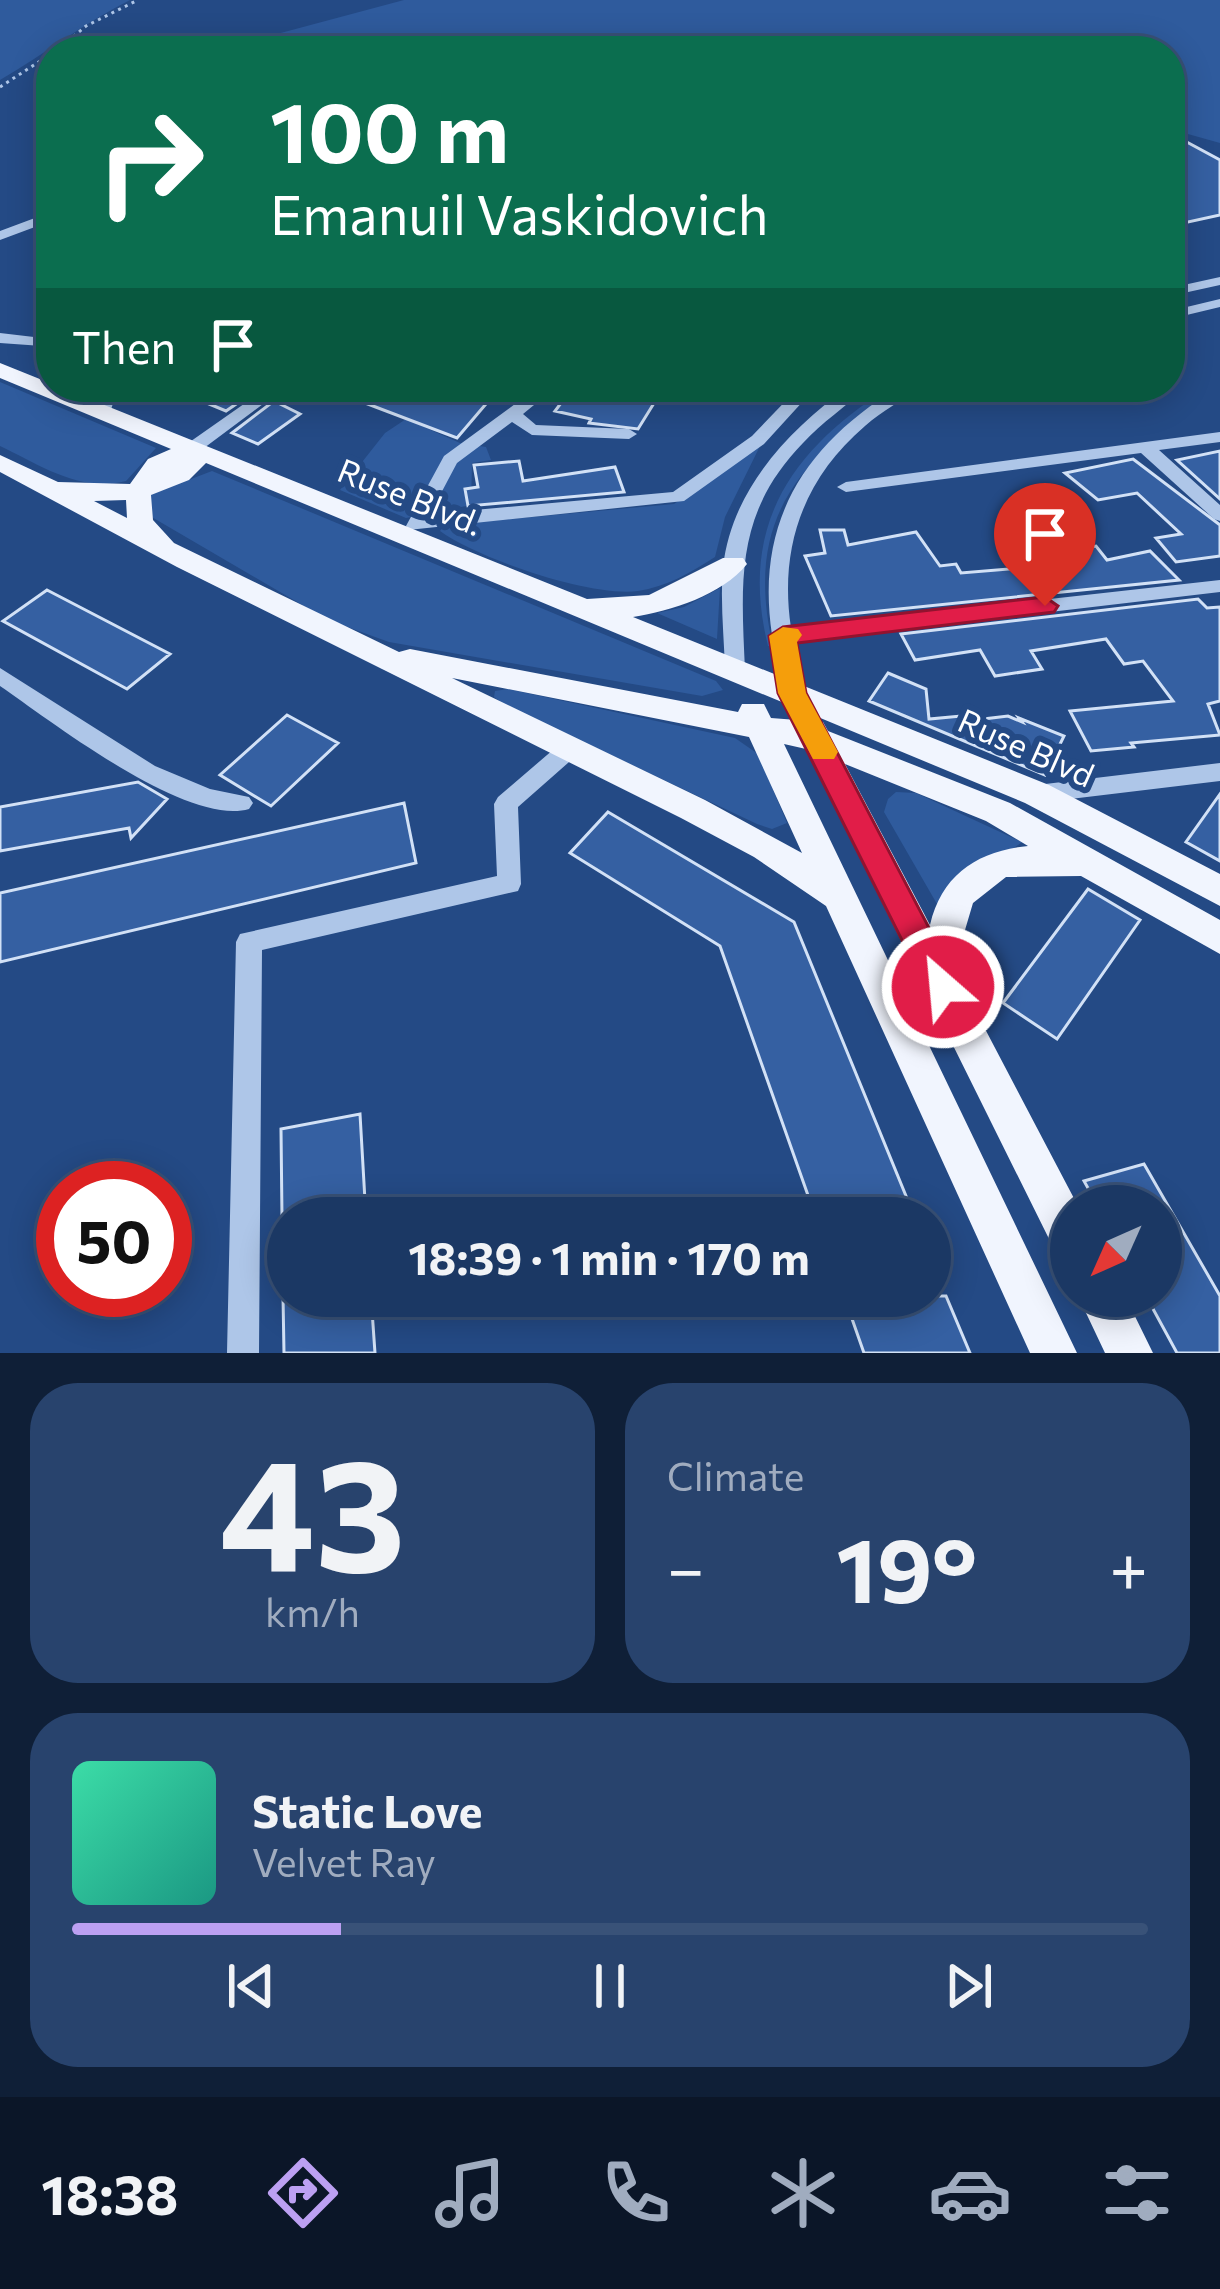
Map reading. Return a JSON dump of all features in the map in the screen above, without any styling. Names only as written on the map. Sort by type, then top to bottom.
[{"type":"main road","name":"Ruse Blvd.","points":[[0,370],[36,380]]},
{"type":"main road","name":"Ruse Blvd.","points":[[109,402],[190,450],[412,530],[559,599],[792,693]]},
{"type":"main road","points":[[187,561],[140,523],[138,490],[157,464],[190,450]]},
{"type":"main road","points":[[9,467],[74,491],[138,490]]},
{"type":"main road","points":[[9,467],[187,561],[766,847],[841,897]]},
{"type":"main road","points":[[559,599],[604,608],[647,606],[686,593],[733,564]]},
{"type":"main road","points":[[358,644],[432,663],[817,739],[998,812],[1220,938]]},
{"type":"main road","points":[[735,670],[1054,1353]]},
{"type":"main road","points":[[792,693],[1050,1197]]},
{"type":"main road","name":"Ruse Blvd","points":[[792,693],[1037,794],[1220,891]]},
{"type":"main road","points":[[943,987],[950,915],[962,891],[1010,860],[1028,857],[1093,863]]},
{"type":"main road","points":[[1112,1317],[1130,1353]]},
{"type":"street","points":[[0,236],[36,222]]},
{"type":"street","points":[[1185,289],[1220,281]]},
{"type":"street","points":[[1185,311],[1220,303]]},
{"type":"street","points":[[0,338],[36,341]]},
{"type":"street","points":[[190,450],[257,402]]},
{"type":"street","points":[[510,402],[521,409],[532,430]]},
{"type":"street","points":[[412,530],[450,460],[530,402]]},
{"type":"street","points":[[412,530],[678,497],[758,440],[794,402]]},
{"type":"street","points":[[735,670],[733,564],[745,519],[763,481],[803,431],[839,402]]},
{"type":"street","points":[[792,693],[778,561],[786,524],[823,457],[856,424],[888,402]]},
{"type":"street","points":[[475,442],[532,430],[629,434]]},
{"type":"street","points":[[846,487],[1220,437]]},
{"type":"street","points":[[1145,447],[1220,515]]},
{"type":"street","points":[[783,636],[1220,586]]},
{"type":"street","points":[[0,676],[156,777],[215,801],[241,803]]},
{"type":"street","points":[[243,1353],[249,942],[509,884],[506,804],[569,749]]},
{"type":"street","points":[[1037,794],[1220,772]]},
{"type":"path","points":[[75,36],[138,0]]},
{"type":"path","points":[[0,87],[36,63]]},
{"type":"shaded area","points":[[0,0],[130,0],[70,36],[36,36],[36,57],[0,80]]},
{"type":"shaded area","points":[[404,0],[1220,0],[1220,143],[1185,133],[1185,36],[269,36]]},
{"type":"shaded area","points":[[0,382],[36,397],[36,402],[47,402],[156,448],[126,481],[109,484],[61,475],[0,446]]},
{"type":"shaded area","points":[[868,402],[884,402],[811,464],[790,492],[775,524],[766,559],[773,646],[768,646],[761,563],[768,527],[800,464]]},
{"type":"shaded area","points":[[406,419],[460,443],[486,447],[491,460],[472,463],[471,505],[406,518],[340,490],[385,433]]},
{"type":"shaded area","points":[[761,444],[725,517],[715,557],[648,589],[592,588],[536,574],[440,531],[444,525],[674,504]]},
{"type":"shaded area","points":[[212,471],[716,681],[723,690],[702,696],[389,642],[328,620],[150,516],[147,499],[152,494]]},
{"type":"shaded area","points":[[720,588],[717,639],[657,613],[684,607]]},
{"type":"shaded area","points":[[508,689],[735,738],[758,754],[787,823],[772,829],[757,824],[494,697],[495,691]]},
{"type":"shaded area","points":[[896,792],[916,793],[1022,842],[937,904],[884,812]]},
{"type":"building","points":[[1185,141],[1220,160],[1220,215],[1185,223]]},
{"type":"building","points":[[204,402],[239,402],[226,411]]},
{"type":"building","points":[[273,402],[300,414],[258,444],[232,433]]},
{"type":"building","points":[[362,402],[488,402],[457,438]]},
{"type":"building","points":[[562,402],[655,402],[638,429],[589,423],[591,419],[555,411]]},
{"type":"building","points":[[1220,451],[1220,499],[1177,460]]},
{"type":"building","points":[[1133,459],[1220,525],[1220,556],[1176,562],[1156,538],[1181,534],[1137,493],[1098,500],[1065,473]]},
{"type":"building","points":[[519,461],[523,481],[615,467],[624,492],[468,506],[465,489],[478,487],[474,465]]},
{"type":"building","points":[[820,530],[844,530],[848,545],[916,532],[940,566],[956,564],[961,573],[1020,568],[1015,561],[1067,556],[1064,551],[1096,546],[1107,560],[1150,551],[1179,580],[831,616],[805,556],[825,553]]},
{"type":"building","points":[[47,590],[170,654],[127,689],[3,621]]},
{"type":"building","points":[[1198,599],[1207,608],[1220,607],[1220,701],[1208,704],[1220,735],[1131,743],[1134,747],[1091,751],[1070,711],[1173,701],[1143,661],[1124,664],[1106,639],[1031,651],[1042,669],[995,676],[980,650],[915,660],[901,634]]},
{"type":"building","points":[[888,673],[926,689],[929,719],[1008,716],[1064,736],[1045,775],[869,701]]},
{"type":"building","points":[[287,715],[338,743],[271,806],[220,775]]},
{"type":"building","points":[[138,782],[167,799],[131,838],[129,828],[0,851],[0,807]]},
{"type":"building","points":[[1220,794],[1220,861],[1186,842]]},
{"type":"building","points":[[404,803],[416,863],[0,962],[0,893]]},
{"type":"building","points":[[608,812],[794,922],[906,1197],[809,1197],[720,946],[570,853]]},
{"type":"building","points":[[1088,889],[1140,920],[1057,1039],[1003,1003]]},
{"type":"building","points":[[360,1114],[365,1197],[282,1197],[281,1129]]},
{"type":"building","points":[[1144,1164],[1156,1185],[1086,1185],[1084,1181]]},
{"type":"building","points":[[1182,1230],[1220,1296],[1220,1353],[1177,1353],[1157,1317],[1182,1317]]},
{"type":"building","points":[[951,1308],[970,1353],[864,1353],[851,1317],[951,1317]]},
{"type":"building","points":[[283,1317],[372,1317],[375,1353],[284,1353]]},
{"type":"slow traffic","points":[[789,635],[783,636],[792,693],[824,752]]},
{"type":"route","points":[[943,987],[792,693],[783,636],[1045,606]]}]
